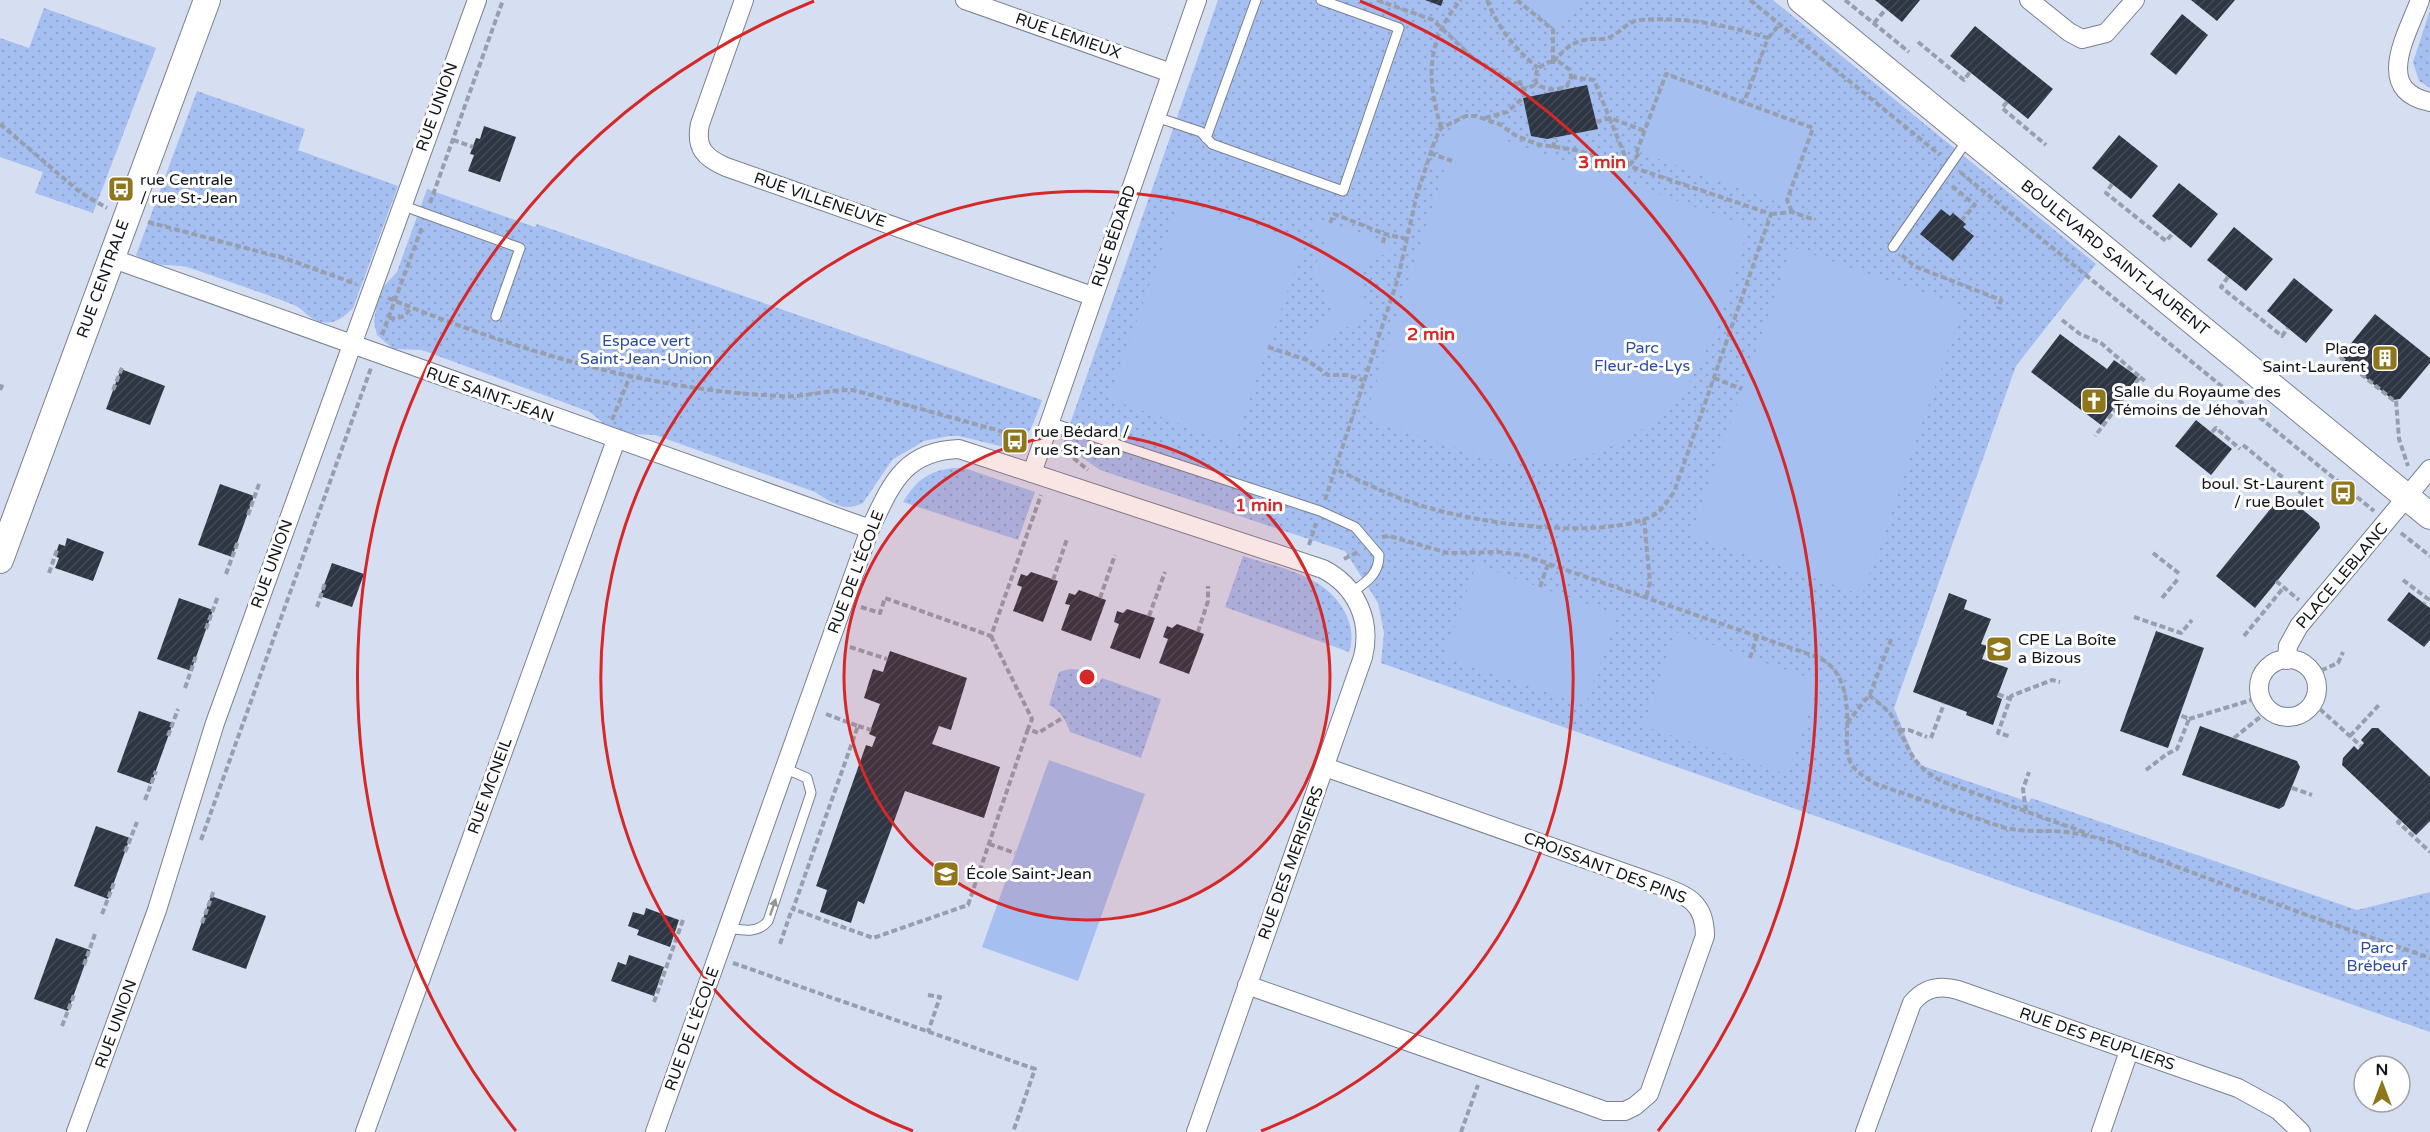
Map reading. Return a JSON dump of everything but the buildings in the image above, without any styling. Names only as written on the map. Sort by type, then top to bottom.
[{"type":"street","name":"RUE CENTRALE","points":[[0,560],[207,0]]},
{"type":"street","name":"RUE UNION","points":[[76,1132],[157,910],[212,732],[477,0]]},
{"type":"street","name":"RUE VILLENEUVE","points":[[744,0],[700,124],[697,136],[703,153],[726,167],[1092,296]]},
{"type":"street","name":"RUE LEMIEUX","points":[[966,0],[1171,73]]},
{"type":"street","name":"RUE BÉDARD","points":[[1032,473],[1197,0]]},
{"type":"street","name":"BOULEVARD SAINT-LAURENT","points":[[1801,0],[2430,516]]},
{"type":"street","points":[[2029,0],[2069,32],[2082,39],[2106,33],[2135,0]]},
{"type":"street","points":[[2420,0],[2398,59],[2397,70],[2398,79],[2403,88],[2411,95],[2430,102]]},
{"type":"street","name":"RUE SAINT-JEAN","points":[[111,258],[352,345],[613,433],[870,529]]},
{"type":"street","name":"RUE MCNEIL","points":[[365,1132],[613,433]]},
{"type":"street","name":"RUE DE L'ÉCOLE","points":[[655,1132],[870,529],[899,473],[919,458],[932,452],[958,449],[970,452],[1323,569],[1342,581],[1351,593]]},
{"type":"street","name":"PLACE LEBLANC","points":[[2287,660],[2288,646],[2292,637],[2312,610],[2430,469]]},
{"type":"street","name":"RUE DES MERISIERS","points":[[1196,1132],[1326,767],[1366,646],[1363,614],[1351,593]]},
{"type":"street","points":[[2287,660],[2304,664],[2313,674],[2317,688],[2313,703],[2305,712],[2296,716],[2277,715],[2265,703],[2260,684],[2263,674],[2277,662],[2287,660]]},
{"type":"street","name":"CROISSANT DES PINS","points":[[1248,985],[1605,1111],[1625,1111],[1635,1106],[1649,1094],[1653,1085],[1705,936],[1703,918],[1693,901],[1685,895],[1656,884],[1326,767]]},
{"type":"street","name":"RUE DES PEUPLIERS","points":[[1865,1132],[1908,1011],[1916,998],[1929,989],[1944,987],[2238,1088],[2260,1098],[2278,1110],[2301,1132]]},
{"type":"street","points":[[2101,1132],[2129,1051]]},
{"type":"lane","points":[[1206,138],[1256,0]]},
{"type":"lane","points":[[1156,117],[1201,132],[1212,144],[1343,191],[1400,28],[1321,0]]},
{"type":"lane","points":[[1893,247],[1969,138]]},
{"type":"lane","points":[[401,205],[520,248],[496,316]]},
{"type":"lane","points":[[1049,422],[1320,511],[1355,527],[1379,555],[1379,563],[1371,578],[1351,593]]},
{"type":"lane","points":[[728,928],[756,930],[768,921],[811,793],[807,778],[784,768]]},
{"type":"path","name":"RUE UNION","points":[[429,206],[503,0]]},
{"type":"path","points":[[1377,0],[1433,20],[1442,26],[1473,58],[1524,89]]},
{"type":"path","points":[[1323,504],[1398,278],[1417,194],[1441,128],[1433,101],[1432,60],[1442,26],[1461,0]]},
{"type":"path","points":[[1487,0],[1503,33],[1522,55],[1538,68]]},
{"type":"path","points":[[1517,0],[1553,30],[1552,62]]},
{"type":"path","points":[[1750,0],[1938,154]]},
{"type":"path","points":[[1845,0],[1909,52]]},
{"type":"path","points":[[1874,23],[1886,9]]},
{"type":"path","points":[[1552,62],[1568,46],[1578,40],[1606,39],[1630,22],[1638,20],[1695,20],[1715,23],[1768,38]]},
{"type":"path","points":[[1743,102],[1768,38],[1780,24]]},
{"type":"path","points":[[1918,42],[1964,80],[1970,72]]},
{"type":"path","points":[[1552,62],[1566,66],[1570,70],[1571,77],[1567,86],[1557,91],[1543,88],[1537,84],[1535,77],[1538,68],[1552,62]]},
{"type":"path","points":[[1629,166],[1640,152],[1637,151],[1666,74],[1813,128],[1787,200],[1792,212]]},
{"type":"path","points":[[1571,77],[1600,79]]},
{"type":"path","points":[[1594,80],[1629,166]]},
{"type":"path","points":[[1483,118],[1507,112],[1523,98],[1524,89],[1518,81]]},
{"type":"path","points":[[1518,89],[1537,84]]},
{"type":"path","points":[[2007,102],[2002,108],[2046,145]]},
{"type":"path","points":[[1441,128],[1466,116],[1483,118],[1499,124],[1515,135],[1553,148],[1575,150],[1629,166],[1771,214],[1792,212],[1815,219]]},
{"type":"path","points":[[1596,122],[1610,118],[1645,131]]},
{"type":"path","points":[[0,124],[68,183],[100,206]]},
{"type":"path","points":[[1553,148],[1555,138]]},
{"type":"path","points":[[453,140],[473,147]]},
{"type":"path","points":[[1430,153],[1452,161]]},
{"type":"path","name":"BOULEVARD SAINT-LAURENT","points":[[1961,172],[2375,512]]},
{"type":"path","points":[[1950,184],[1975,205],[1962,220]]},
{"type":"path","points":[[2112,184],[2106,192],[2158,235],[2166,241],[2173,233]]},
{"type":"path","points":[[1330,223],[1334,214],[1385,234],[1407,239]]},
{"type":"path","points":[[1336,469],[1380,490],[1417,504],[1495,523],[1582,528],[1626,524],[1644,519],[1661,510],[1674,492],[1771,214]]},
{"type":"path","points":[[145,221],[305,265],[361,286]]},
{"type":"path","points":[[381,339],[423,222]]},
{"type":"path","points":[[1383,243],[1385,234]]},
{"type":"path","points":[[1914,266],[2001,300],[1998,309]]},
{"type":"path","points":[[2228,277],[2221,287],[2282,336],[2288,328]]},
{"type":"path","points":[[381,295],[566,360],[630,376],[699,390],[780,396],[796,397],[852,390],[1026,438]]},
{"type":"path","points":[[389,318],[408,314],[411,307]]},
{"type":"path","points":[[2062,320],[2080,334],[2101,343],[2127,368],[2146,382]]},
{"type":"path","points":[[1268,347],[1307,360],[1328,375],[1347,375],[1363,380]]},
{"type":"path","points":[[2340,357],[2393,400],[2396,400],[2399,439],[2408,466]]},
{"type":"path","points":[[113,390],[123,365]]},
{"type":"path","name":"RUE UNION","points":[[199,844],[371,367]]},
{"type":"path","points":[[613,433],[630,376]]},
{"type":"path","points":[[2095,436],[2140,377]]},
{"type":"path","points":[[1714,378],[1742,389]]},
{"type":"path","points":[[0,390],[3,383]]},
{"type":"path","points":[[2212,432],[2216,428],[2304,495],[2304,504],[2301,508]]},
{"type":"path","points":[[248,515],[259,484]]},
{"type":"path","points":[[991,636],[1042,492]]},
{"type":"path","points":[[1309,545],[1318,516]]},
{"type":"path","points":[[1644,519],[1650,582],[1646,598]]},
{"type":"path","points":[[2398,531],[2430,556]]},
{"type":"path","points":[[1384,536],[1448,553],[1508,553],[1548,564],[1817,657],[1830,664],[1835,670],[1845,694],[1849,759],[1858,773],[1876,784],[2005,828],[2028,832],[2073,833],[2102,839]]},
{"type":"path","points":[[1053,580],[1067,539]]},
{"type":"path","points":[[226,574],[238,542]]},
{"type":"path","points":[[49,573],[57,550]]},
{"type":"path","points":[[2153,553],[2180,577],[2163,598]]},
{"type":"path","points":[[1100,598],[1115,555]]},
{"type":"path","points":[[1540,587],[1548,564]]},
{"type":"path","points":[[1149,616],[1165,572]]},
{"type":"path","points":[[2403,580],[2428,599],[2424,604]]},
{"type":"path","points":[[2276,581],[2312,610]]},
{"type":"path","points":[[317,607],[325,583]]},
{"type":"path","points":[[1198,632],[1208,601],[1208,586]]},
{"type":"path","points":[[2244,636],[2284,587]]},
{"type":"path","points":[[206,629],[218,596]]},
{"type":"path","points":[[793,909],[873,938],[968,905],[1032,719],[991,636],[885,597],[880,613],[856,606]]},
{"type":"path","points":[[2134,617],[2179,632]]},
{"type":"path","points":[[2177,638],[2179,632],[2192,620]]},
{"type":"path","points":[[1750,658],[1757,636]]},
{"type":"path","points":[[1847,723],[1869,695],[1892,637]]},
{"type":"path","points":[[850,647],[887,659]]},
{"type":"path","points":[[2313,674],[2338,663],[2343,652]]},
{"type":"path","points":[[185,688],[196,656]]},
{"type":"path","points":[[2009,736],[1998,732],[2011,696],[2052,680],[2060,682]]},
{"type":"path","points":[[1998,694],[2010,699]]},
{"type":"path","points":[[1869,695],[1892,716],[1917,764],[1924,772],[1941,781],[2430,958]]},
{"type":"path","points":[[2180,715],[2189,719],[2265,703]]},
{"type":"path","points":[[2234,738],[2265,703]]},
{"type":"path","points":[[2313,703],[2361,746]]},
{"type":"path","points":[[1899,730],[1909,730],[1929,737],[1944,704]]},
{"type":"path","points":[[2350,736],[2379,705]]},
{"type":"path","points":[[168,736],[178,709]]},
{"type":"path","points":[[826,714],[871,730]]},
{"type":"path","points":[[1028,729],[1038,732],[1064,717]]},
{"type":"path","points":[[2146,770],[2177,749],[2189,719]]},
{"type":"path","points":[[780,944],[858,726]]},
{"type":"path","points":[[145,800],[156,771]]},
{"type":"path","points":[[2026,811],[2023,789],[2029,772]]},
{"type":"path","points":[[2292,788],[2312,795]]},
{"type":"path","points":[[2400,820],[2398,822],[2430,852]]},
{"type":"path","points":[[125,852],[137,822]]},
{"type":"path","points":[[988,844],[1015,853]]},
{"type":"path","points":[[102,914],[114,883]]},
{"type":"path","points":[[202,923],[214,890]]},
{"type":"path","points":[[654,1002],[676,934],[684,917]]},
{"type":"path","points":[[84,965],[95,934]]},
{"type":"path","points":[[730,962],[1035,1069],[1013,1132]]},
{"type":"path","points":[[62,1026],[74,995]]},
{"type":"path","points":[[928,995],[940,997],[928,1032]]},
{"type":"path","points":[[1461,1132],[1479,1082]]},
{"type":"green space","name":"Parc Fleur-de-Lys","points":[[1218,0],[1773,0],[2096,264],[2016,366],[1894,708],[1916,761],[1923,766],[2029,802],[2031,798],[2357,910],[2430,892],[2430,1032],[1381,663],[1384,633],[1378,603],[1345,551],[1100,470],[1063,444]]},
{"type":"green space","points":[[1521,0],[1579,0],[1581,1],[1558,30]]},
{"type":"green space","points":[[44,8],[156,48],[93,213],[35,193],[43,172],[0,157],[0,38],[29,48]]},
{"type":"green space","points":[[2430,10],[2430,88],[2419,81],[2413,62]]},
{"type":"green space","points":[[1666,74],[1813,128],[1785,205],[1637,151]]},
{"type":"green space","points":[[197,91],[305,129],[298,150],[398,186],[353,308],[343,317],[326,323],[317,321],[298,307],[269,296],[185,267],[150,263],[136,255]]},
{"type":"green space","points":[[1473,118],[1508,132],[1505,140],[1749,226],[1718,323],[1693,376],[1678,397],[1660,415],[1618,443],[1594,453],[1544,464],[1509,463],[1473,454],[1365,418],[1444,170],[1435,167],[1445,133]]},
{"type":"green space","name":"Espace vert Saint-Jean-Union","points":[[427,189],[535,227],[537,224],[1042,400],[1030,430],[1013,445],[1004,447],[959,436],[924,441],[892,460],[863,503],[843,507],[815,492],[655,435],[633,434],[604,424],[590,412],[422,350],[393,349],[377,335],[374,322],[376,307],[384,286],[397,272]]},
{"type":"green space","points":[[1179,201],[1304,244],[1234,443],[1109,399]]},
{"type":"green space","points":[[1302,217],[1317,223],[1324,220],[1391,246],[1387,257],[1376,252],[1363,273],[1361,287],[1366,302],[1372,310],[1312,351],[1306,344],[1333,308],[1317,279],[1311,278],[1324,242],[1323,235],[1318,234],[1316,228],[1301,223]]},
{"type":"green space","points":[[1792,247],[1963,307],[1862,595],[1691,535]]},
{"type":"green space","points":[[964,468],[1035,492],[1018,540],[903,502],[918,482],[937,471]]},
{"type":"green space","points":[[1243,556],[1304,576],[1330,593],[1340,604],[1348,619],[1351,631],[1349,652],[1225,607]]},
{"type":"green space","points":[[1476,565],[1617,614],[1585,706],[1444,657]]},
{"type":"green space","points":[[1675,632],[1819,681],[1787,774],[1643,726]]},
{"type":"green space","points":[[1070,669],[1082,670],[1089,680],[1099,683],[1102,678],[1161,699],[1141,758],[1070,732],[1062,716],[1049,705],[1059,672]]},
{"type":"green space","points":[[1049,760],[1145,794],[1078,981],[982,947]]},
{"type":"place","name":"rue Centrale / rue St-Jean","points":[[121,189]]},
{"type":"place","name":"Place Saint-Laurent","points":[[2385,358]]},
{"type":"place","name":"Salle du Royaume des Témoins de Jéhovah","points":[[2094,401]]},
{"type":"place","name":"rue Bédard / rue St-Jean","points":[[1015,441]]},
{"type":"place","name":"boul. St-Laurent / rue Boulet","points":[[2343,493]]},
{"type":"place","name":"CPE La Boîte a Bizous","points":[[1999,649]]},
{"type":"place","name":"École Saint-Jean","points":[[946,874]]},
{"type":"park label","name":"Parc Brébeuf","points":[[2377,957]]}]
